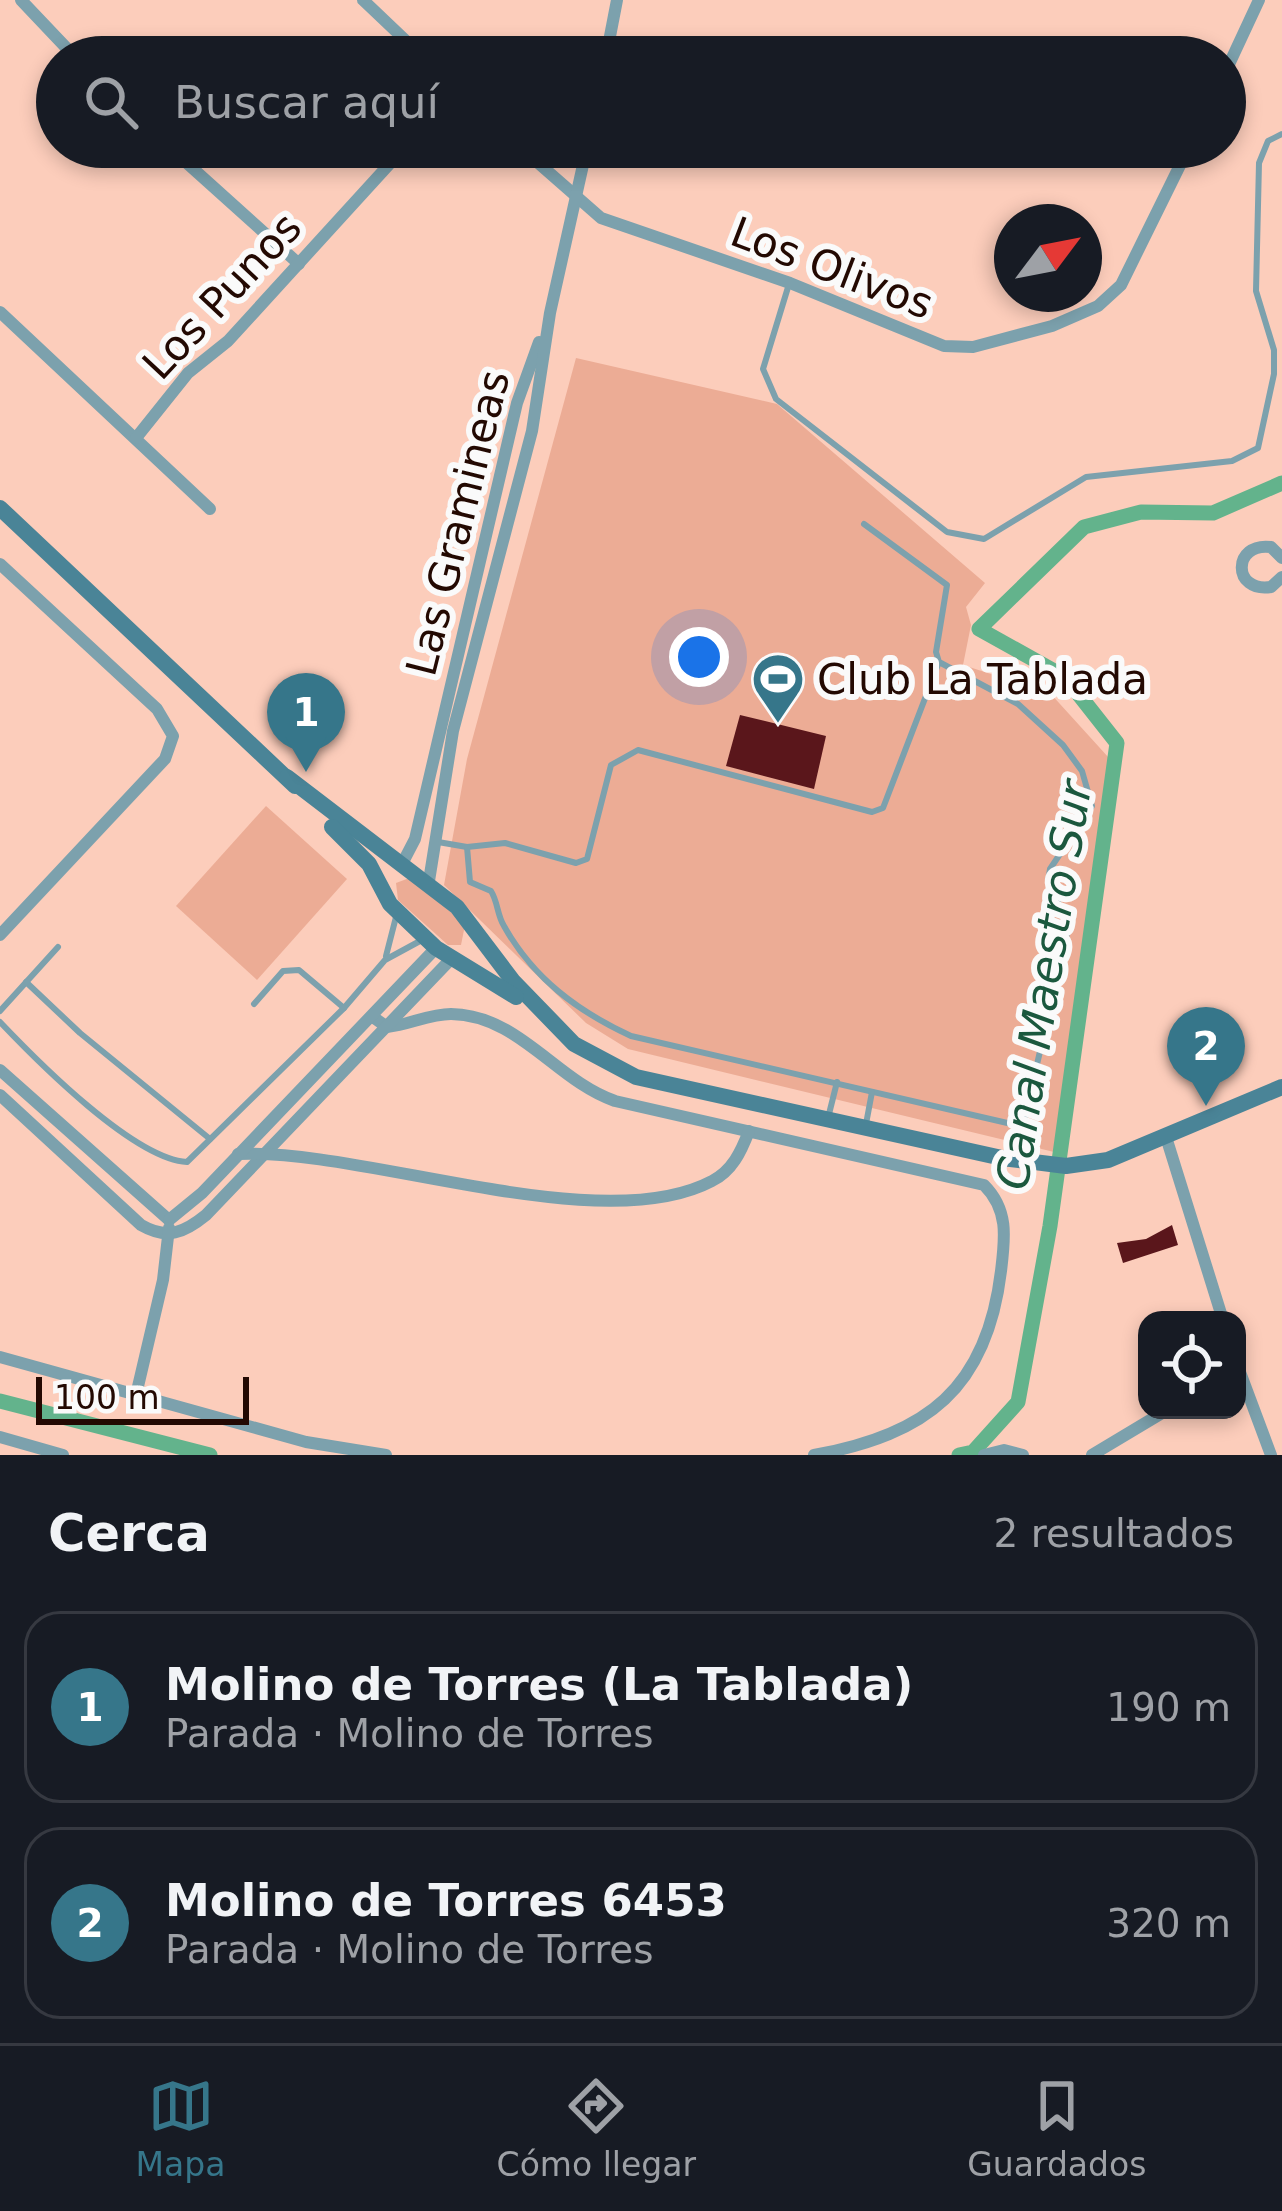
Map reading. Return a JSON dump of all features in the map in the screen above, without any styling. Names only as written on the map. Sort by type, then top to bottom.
[{"type":"main road","points":[[0,508],[287,777],[364,859],[391,905],[438,948],[495,980],[583,1051],[621,1071],[975,1153],[1066,1166],[1099,1163],[1282,1087]]},
{"type":"main road","points":[[287,777],[374,848],[429,881],[471,922],[546,1018]]},
{"type":"main road","points":[[391,905],[385,885],[402,864]]},
{"type":"main road","points":[[438,948],[472,944],[471,922]]},
{"type":"main road","points":[[749,1103],[975,1153]]},
{"type":"street","points":[[21,0],[55,36]]},
{"type":"street","points":[[363,0],[401,36]]},
{"type":"street","points":[[610,36],[617,0]]},
{"type":"street","points":[[1242,36],[1259,0]]},
{"type":"street","points":[[192,168],[298,263]]},
{"type":"street","name":"Los Punos","points":[[136,438],[188,373],[219,350],[386,168]]},
{"type":"street","name":"Los Olivos","points":[[543,168],[601,218],[790,283],[944,346],[973,347],[1052,326],[1098,306],[1121,285],[1180,168]]},
{"type":"street","name":"Las Gramineas","points":[[442,752],[532,430],[550,313],[583,168]]},
{"type":"street","points":[[0,312],[210,509]]},
{"type":"street","name":"Las Gramineas","points":[[442,752],[517,403],[550,313]]},
{"type":"street","points":[[1282,558],[1271,547],[1256,546],[1244,555],[1240,568],[1257,589],[1271,587],[1282,577]]},
{"type":"street","points":[[0,564],[157,709],[170,728],[172,745],[0,935]]},
{"type":"street","points":[[402,864],[413,845],[429,778],[442,752]]},
{"type":"street","points":[[429,881],[445,780],[442,752]]},
{"type":"street","points":[[136,1394],[169,1228],[438,948]]},
{"type":"street","points":[[0,1095],[141,1225],[169,1228],[206,1215],[272,1152],[387,1028],[438,948]]},
{"type":"street","points":[[387,1028],[441,1015],[486,1018],[603,1097],[973,1179],[994,1196],[1005,1224],[1000,1276],[990,1333],[969,1375],[950,1398],[909,1425],[814,1455]]},
{"type":"street","points":[[374,1017],[387,1028]]},
{"type":"street","points":[[0,1070],[169,1228]]},
{"type":"street","points":[[263,1126],[272,1152]]},
{"type":"street","points":[[238,1154],[272,1152],[566,1198],[622,1199],[708,1184],[739,1156],[749,1131]]},
{"type":"street","points":[[1166,1137],[1220,1311]]},
{"type":"street","points":[[0,1357],[306,1442],[386,1455]]},
{"type":"street","points":[[1246,1388],[1271,1455]]},
{"type":"street","points":[[1092,1455],[1152,1419]]},
{"type":"street","points":[[0,1437],[63,1455]]},
{"type":"street","points":[[984,1455],[1004,1450],[1023,1455]]},
{"type":"lane","points":[[790,283],[763,369],[776,399],[947,532],[984,539],[1086,477],[1232,461],[1258,448],[1275,359],[1256,291],[1259,163],[1268,141],[1282,134]]},
{"type":"lane","points":[[435,841],[466,847],[505,843],[576,863],[587,859],[611,765],[638,750],[872,812],[884,808],[939,662],[936,652],[947,585],[864,524]]},
{"type":"lane","points":[[466,847],[470,882],[496,898],[502,924],[531,966],[584,1011],[631,1036],[1016,1125],[1024,1120],[1069,925],[1052,896],[1050,868],[1092,806],[1091,790],[1063,745],[1018,704],[939,662]]},
{"type":"lane","points":[[0,1022],[133,1138],[170,1161],[188,1162],[344,1008],[385,960],[396,928],[391,905]]},
{"type":"lane","points":[[0,1011],[58,947]]},
{"type":"lane","points":[[385,960],[438,948]]},
{"type":"lane","points":[[254,1004],[284,971],[299,970],[344,1008]]},
{"type":"lane","points":[[26,982],[80,1034],[211,1140]]},
{"type":"lane","points":[[829,1118],[837,1082]]},
{"type":"lane","points":[[866,1126],[872,1092]]},
{"type":"shaded area","name":"Club La Tablada","points":[[576,358],[777,404],[985,583],[966,607],[971,625],[963,665],[1050,693],[1109,758],[1054,1152],[628,1049],[586,1023],[444,885],[467,759]]},
{"type":"shaded area","points":[[266,806],[347,879],[257,980],[176,906]]},
{"type":"shaded area","points":[[412,877],[465,925],[461,945],[448,945],[398,900],[396,883]]},
{"type":"building","points":[[740,715],[826,736],[814,789],[726,766]]},
{"type":"building","points":[[1172,1225],[1178,1245],[1123,1263],[1117,1243],[1146,1239]]},
{"type":"waterway","name":"Canal Maestro Sur","points":[[959,1455],[973,1452],[1018,1402],[1050,1226],[1117,743],[1065,677],[979,629],[1084,527],[1141,512],[1213,513],[1282,483]]},
{"type":"waterway","name":"Canal Maestro Sur","points":[[0,1401],[210,1455]]},
{"type":"place","name":"Club La Tablada","points":[[778,725]]},
{"type":"place","name":"Molino de Torres (La Tablada)","points":[[306,772]]},
{"type":"place","name":"Molino de Torres 6453","points":[[1206,1106]]}]
